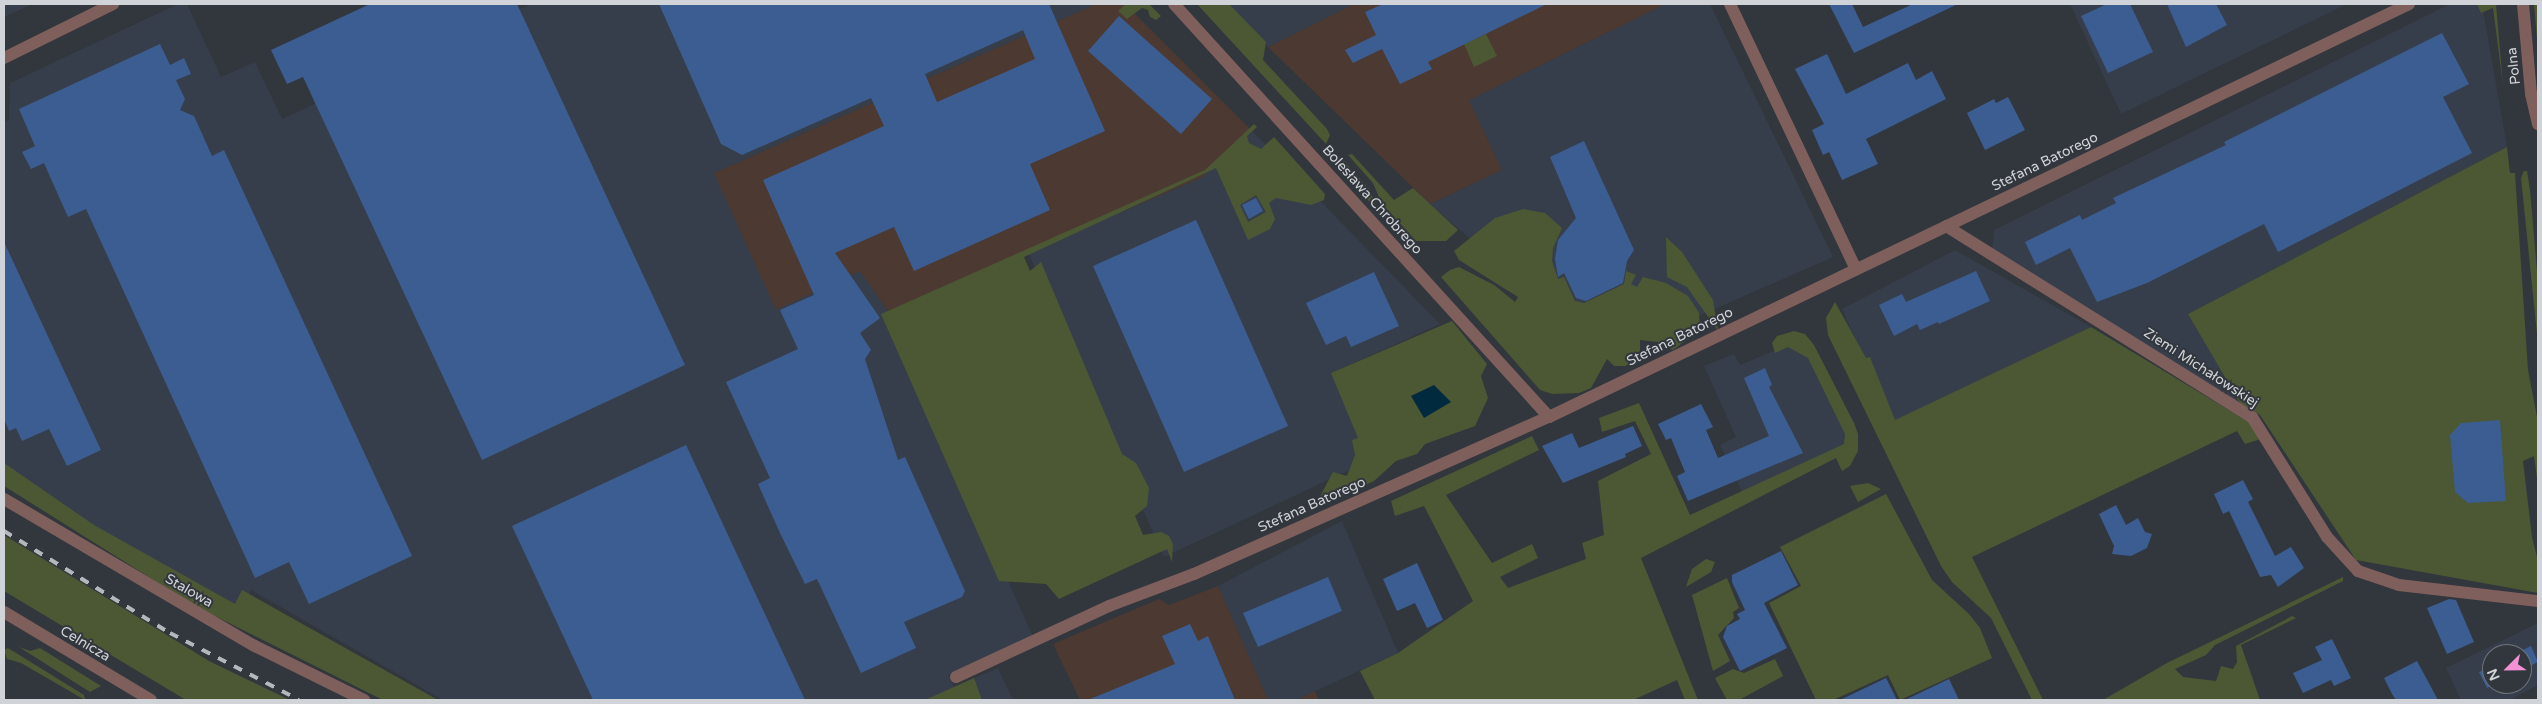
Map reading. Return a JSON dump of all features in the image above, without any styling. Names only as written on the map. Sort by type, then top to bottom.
[{"type":"street","points":[[4,58],[113,4]]},
{"type":"street","name":"Bolesława Chrobrego","points":[[1174,4],[1549,417]]},
{"type":"street","points":[[1730,4],[1856,269]]},
{"type":"street","name":"Stefana Batorego","points":[[956,678],[1109,606],[1194,574],[1549,417],[2409,4]]},
{"type":"street","name":"Polna","points":[[2523,4],[2531,94],[2538,124]]},
{"type":"street","name":"Ziemi Michałowskiej","points":[[1946,226],[2252,417],[2327,537],[2358,571],[2399,585],[2538,602]]},
{"type":"street","name":"Stalowa","points":[[4,499],[255,646],[364,700]]},
{"type":"street","name":"Celnicza","points":[[4,612],[151,700]]},
{"type":"shaded area","points":[[4,4],[33,4],[4,17]]},
{"type":"shaded area","points":[[178,4],[187,4],[221,77],[255,62],[282,119],[531,4],[1096,4],[714,173],[860,270],[888,311],[1033,637],[948,675],[954,687],[998,668],[1013,700],[443,700],[251,590],[239,611],[92,526],[4,467],[4,123],[9,120],[10,83]]},
{"type":"shaded area","points":[[1096,4],[1125,4],[1250,129],[1203,177],[888,311],[860,271],[776,310],[714,173]]},
{"type":"shaded area","points":[[1223,4],[1354,4],[1268,47]]},
{"type":"shaded area","points":[[1354,4],[1666,4],[1469,100],[1502,170],[1430,204],[1268,47]]},
{"type":"shaded area","points":[[1666,4],[1710,4],[1833,257],[1649,338],[1554,311],[1430,204],[1502,170],[1469,100]]},
{"type":"shaded area","points":[[2070,4],[2347,4],[2121,114]]},
{"type":"shaded area","points":[[2450,4],[2482,4],[2507,147],[2188,314],[2240,403],[1992,250],[1994,230]]},
{"type":"shaded area","points":[[1250,129],[1440,324],[1334,372],[1373,459],[1164,557],[1028,252],[1203,177]]},
{"type":"shaded area","points":[[1955,250],[2091,327],[1892,422],[1842,309]]},
{"type":"shaded area","points":[[1790,344],[1812,357],[1848,427],[1847,443],[1742,492],[1720,445],[1736,437],[1704,366],[1734,354],[1740,365]]},
{"type":"shaded area","points":[[1342,521],[1398,653],[1296,700],[1268,700],[1218,586]]},
{"type":"shaded area","points":[[1218,586],[1268,700],[1080,700],[1053,644],[1159,599],[1169,605]]},
{"type":"shaded area","points":[[2538,623],[2538,685],[2532,688],[2532,644],[2495,644]]},
{"type":"shaded area","points":[[2482,650],[2482,694],[2521,694],[2510,700],[2461,700],[2446,668]]},
{"type":"shaded area","points":[[1315,691],[1319,700],[1297,700]]},
{"type":"green space","points":[[1126,4],[1149,4],[1161,16],[1156,20],[1150,17],[1148,10],[1142,8],[1127,19],[1118,11]]},
{"type":"green space","points":[[1197,4],[1229,4],[1266,42],[1263,60],[1327,129],[1330,135],[1326,144]]},
{"type":"green space","points":[[2477,4],[2496,4],[2503,85],[2493,8],[2481,13]]},
{"type":"green space","points":[[2534,4],[2538,4],[2538,51]]},
{"type":"green space","points":[[1486,34],[1497,56],[1474,67],[1464,44]]},
{"type":"green space","points":[[1254,124],[1257,127],[1247,136],[1249,143],[1261,149],[1274,137],[1325,194],[1324,200],[1311,205],[1276,198],[1269,203],[1275,219],[1270,229],[1248,240],[1216,168],[1024,257],[1030,271],[1041,262],[1122,454],[1136,463],[1149,488],[1147,506],[1135,516],[1143,535],[1161,532],[1169,536],[1173,544],[1172,562],[1167,549],[1059,599],[1046,584],[999,581],[881,314],[1205,170]],"holes":[[[1256,195],[1266,212],[1248,222],[1240,205]]]},
{"type":"green space","points":[[2507,147],[2510,173],[2515,173],[2528,370],[2538,422],[2538,486],[2534,456],[2523,461],[2532,537],[2538,561],[2538,593],[2356,560],[2260,415],[2240,403],[2188,314]]},
{"type":"green space","points":[[1352,154],[1394,200],[1413,188],[1458,230],[1446,241],[1416,241],[1382,204],[1373,183],[1348,155]]},
{"type":"green space","points":[[1342,159],[1370,190],[1377,210],[1342,172]]},
{"type":"green space","points":[[2524,171],[2527,171],[2530,190],[2538,283],[2538,344],[2521,178]]},
{"type":"green space","points":[[1523,209],[1545,213],[1562,228],[1553,248],[1552,261],[1558,279],[1564,277],[1575,301],[1584,303],[1624,284],[1626,271],[1636,275],[1631,284],[1637,287],[1643,277],[1666,283],[1688,296],[1699,313],[1700,330],[1673,350],[1658,342],[1640,340],[1640,354],[1636,361],[1625,366],[1614,366],[1607,359],[1591,388],[1579,393],[1552,394],[1540,390],[1441,277],[1450,270],[1459,267],[1494,285],[1515,302],[1518,297],[1459,260],[1454,251],[1495,218]]},
{"type":"green space","points":[[1666,237],[1682,252],[1713,300],[1718,331],[1687,287],[1667,277]]},
{"type":"green space","points":[[1835,302],[1866,358],[1870,357],[1895,420],[2091,327],[2252,424],[2261,439],[2245,444],[2237,431],[1972,557],[2043,700],[2032,700],[1991,618],[1952,582],[1941,566],[1828,335],[1826,318]]},
{"type":"green space","points":[[1452,321],[1487,364],[1481,376],[1488,398],[1475,426],[1425,444],[1417,454],[1396,461],[1374,481],[1323,505],[1318,500],[1333,472],[1347,476],[1355,455],[1352,440],[1358,438],[1331,373]]},
{"type":"green space","points":[[1794,331],[1805,334],[1814,345],[1854,423],[1858,434],[1858,451],[1850,466],[1842,471],[1836,458],[1641,558],[1698,700],[1685,700],[1677,680],[1633,700],[1375,700],[1360,671],[1398,653],[1473,601],[1424,506],[1395,516],[1391,501],[1532,436],[1539,450],[1446,495],[1492,563],[1532,544],[1538,558],[1500,577],[1508,588],[1586,559],[1582,543],[1604,535],[1598,481],[1651,454],[1635,421],[1602,432],[1599,418],[1639,403],[1690,515],[1844,444],[1845,434],[1808,358],[1788,347],[1775,353],[1772,343],[1777,336]]},
{"type":"green space","points":[[4,463],[94,525],[235,604],[242,590],[438,700],[383,700],[195,606],[4,486]]},
{"type":"green space","points":[[1868,483],[1881,489],[1858,502],[1850,486]]},
{"type":"green space","points":[[1886,494],[1932,580],[1969,614],[1980,628],[1992,658],[1900,700],[1888,675],[1833,700],[1816,700],[1769,603],[1801,586],[1780,547]]},
{"type":"green space","points":[[4,535],[209,661],[290,700],[186,700],[4,591]]},
{"type":"green space","points":[[1706,559],[1715,562],[1711,572],[1686,587],[1692,569]]},
{"type":"green space","points":[[2343,577],[2343,581],[2215,645],[2206,655],[2175,669],[2183,677],[2216,681],[2221,666],[2233,669],[2237,662],[2236,646],[2292,616],[2296,618],[2241,645],[2260,700],[2103,700],[2167,663]]},
{"type":"green space","points":[[1727,578],[1739,608],[1733,612],[1734,618],[1718,635],[1730,661],[1713,671],[1692,595]]},
{"type":"green space","points":[[19,647],[30,651],[40,648],[101,686],[90,692]]},
{"type":"green space","points":[[8,648],[84,695],[85,700],[21,663],[7,659],[4,650]]},
{"type":"green space","points":[[1775,659],[1783,676],[1739,700],[1727,700],[1715,678],[1733,669],[1744,673]]},
{"type":"green space","points":[[974,678],[982,700],[925,700],[954,687]]},
{"type":"water","points":[[1434,385],[1451,402],[1424,418],[1411,396]]},
{"type":"building","points":[[370,4],[517,4],[685,365],[482,460],[303,77],[287,84],[271,50]]},
{"type":"building","points":[[659,4],[1049,4],[1105,131],[1030,164],[1050,210],[914,271],[894,227],[835,253],[880,318],[860,333],[871,350],[865,359],[898,460],[905,457],[965,591],[962,597],[904,622],[916,648],[861,673],[817,579],[805,584],[780,533],[758,484],[770,478],[726,382],[798,349],[780,310],[814,295],[763,180],[884,126],[871,98],[742,155],[721,144]],"holes":[[[1023,30],[1035,59],[937,102],[925,74]]]},
{"type":"building","points":[[1383,4],[1547,4],[1428,62],[1432,69],[1400,84],[1382,49],[1353,63],[1345,50],[1376,35],[1365,12]]},
{"type":"building","points":[[1829,4],[1852,4],[1863,27],[1913,4],[1958,4],[1854,53]]},
{"type":"building","points":[[2107,4],[2130,4],[2153,52],[2108,73],[2081,16]]},
{"type":"building","points":[[2167,4],[2216,4],[2227,25],[2186,47]]},
{"type":"building","points":[[1119,16],[1212,99],[1181,134],[1088,51]]},
{"type":"building","points":[[2442,33],[2469,84],[2443,97],[2472,153],[2278,252],[2264,224],[2147,283],[2097,302],[2070,248],[2036,265],[2025,242],[2080,215],[2082,220],[2116,203],[2113,198],[2226,145],[2224,142]]},
{"type":"building","points":[[160,44],[170,65],[184,58],[191,74],[176,80],[185,99],[180,110],[194,116],[212,156],[224,150],[412,556],[309,604],[289,562],[255,578],[86,209],[68,217],[44,163],[31,169],[22,152],[35,146],[19,109]]},
{"type":"building","points":[[1827,54],[1846,94],[1908,63],[1916,80],[1932,71],[1946,99],[1866,139],[1878,164],[1842,180],[1829,152],[1823,155],[1812,130],[1824,124],[1795,69]]},
{"type":"building","points":[[2008,97],[2025,130],[1985,150],[1967,113],[1994,99],[1996,103]]},
{"type":"building","points":[[1584,141],[1634,250],[1627,261],[1623,283],[1586,301],[1576,298],[1564,273],[1558,277],[1555,259],[1558,240],[1576,218],[1550,157]]},
{"type":"building","points":[[1256,198],[1263,211],[1249,219],[1242,205]]},
{"type":"building","points":[[1196,220],[1288,426],[1184,472],[1093,266]]},
{"type":"building","points":[[4,242],[101,450],[67,466],[49,429],[22,441],[16,428],[9,431],[4,419]]},
{"type":"building","points":[[1976,271],[1990,301],[1939,324],[1938,322],[1920,330],[1917,324],[1894,336],[1879,305],[1902,294],[1906,302]]},
{"type":"building","points":[[1374,272],[1399,326],[1351,347],[1346,336],[1326,345],[1306,303]]},
{"type":"building","points":[[1765,368],[1772,385],[1769,387],[1803,453],[1688,501],[1677,476],[1685,472],[1671,438],[1666,440],[1658,424],[1701,404],[1713,427],[1706,430],[1718,458],[1769,436],[1744,378]]},
{"type":"building","points":[[2500,420],[2506,501],[2468,503],[2455,492],[2450,435],[2461,423]]},
{"type":"building","points":[[1633,426],[1642,446],[1625,454],[1626,457],[1563,483],[1542,446],[1572,433],[1579,448]]},
{"type":"building","points":[[686,445],[805,700],[593,700],[512,526]]},
{"type":"building","points":[[2243,480],[2253,499],[2248,502],[2275,556],[2291,547],[2304,568],[2278,587],[2271,575],[2260,577],[2229,511],[2223,514],[2214,494]]},
{"type":"building","points":[[2116,505],[2126,525],[2138,518],[2145,532],[2152,534],[2147,548],[2131,556],[2112,554],[2114,546],[2099,514]]},
{"type":"building","points":[[1781,551],[1798,585],[1764,603],[1787,648],[1740,671],[1723,637],[1727,626],[1740,619],[1737,614],[1745,610],[1732,582],[1732,575]]},
{"type":"building","points":[[1417,563],[1443,620],[1427,628],[1415,603],[1397,611],[1383,579]]},
{"type":"building","points":[[1328,577],[1342,611],[1258,647],[1243,613]]},
{"type":"building","points":[[2449,599],[2456,600],[2474,642],[2447,654],[2427,608]]},
{"type":"building","points":[[1190,624],[1198,641],[1208,636],[1235,700],[1088,700],[1175,664],[1162,636]]},
{"type":"building","points":[[2332,639],[2351,678],[2334,686],[2331,680],[2303,693],[2293,673],[2322,660],[2315,647]]},
{"type":"building","points":[[2532,648],[2538,662],[2532,665]]},
{"type":"building","points":[[2417,661],[2438,700],[2396,700],[2384,678]]},
{"type":"building","points":[[1886,678],[1897,700],[1840,700]]},
{"type":"building","points":[[1949,679],[1959,700],[1905,700]]},
{"type":"railway","points":[[4,531],[170,633],[299,700]]}]
